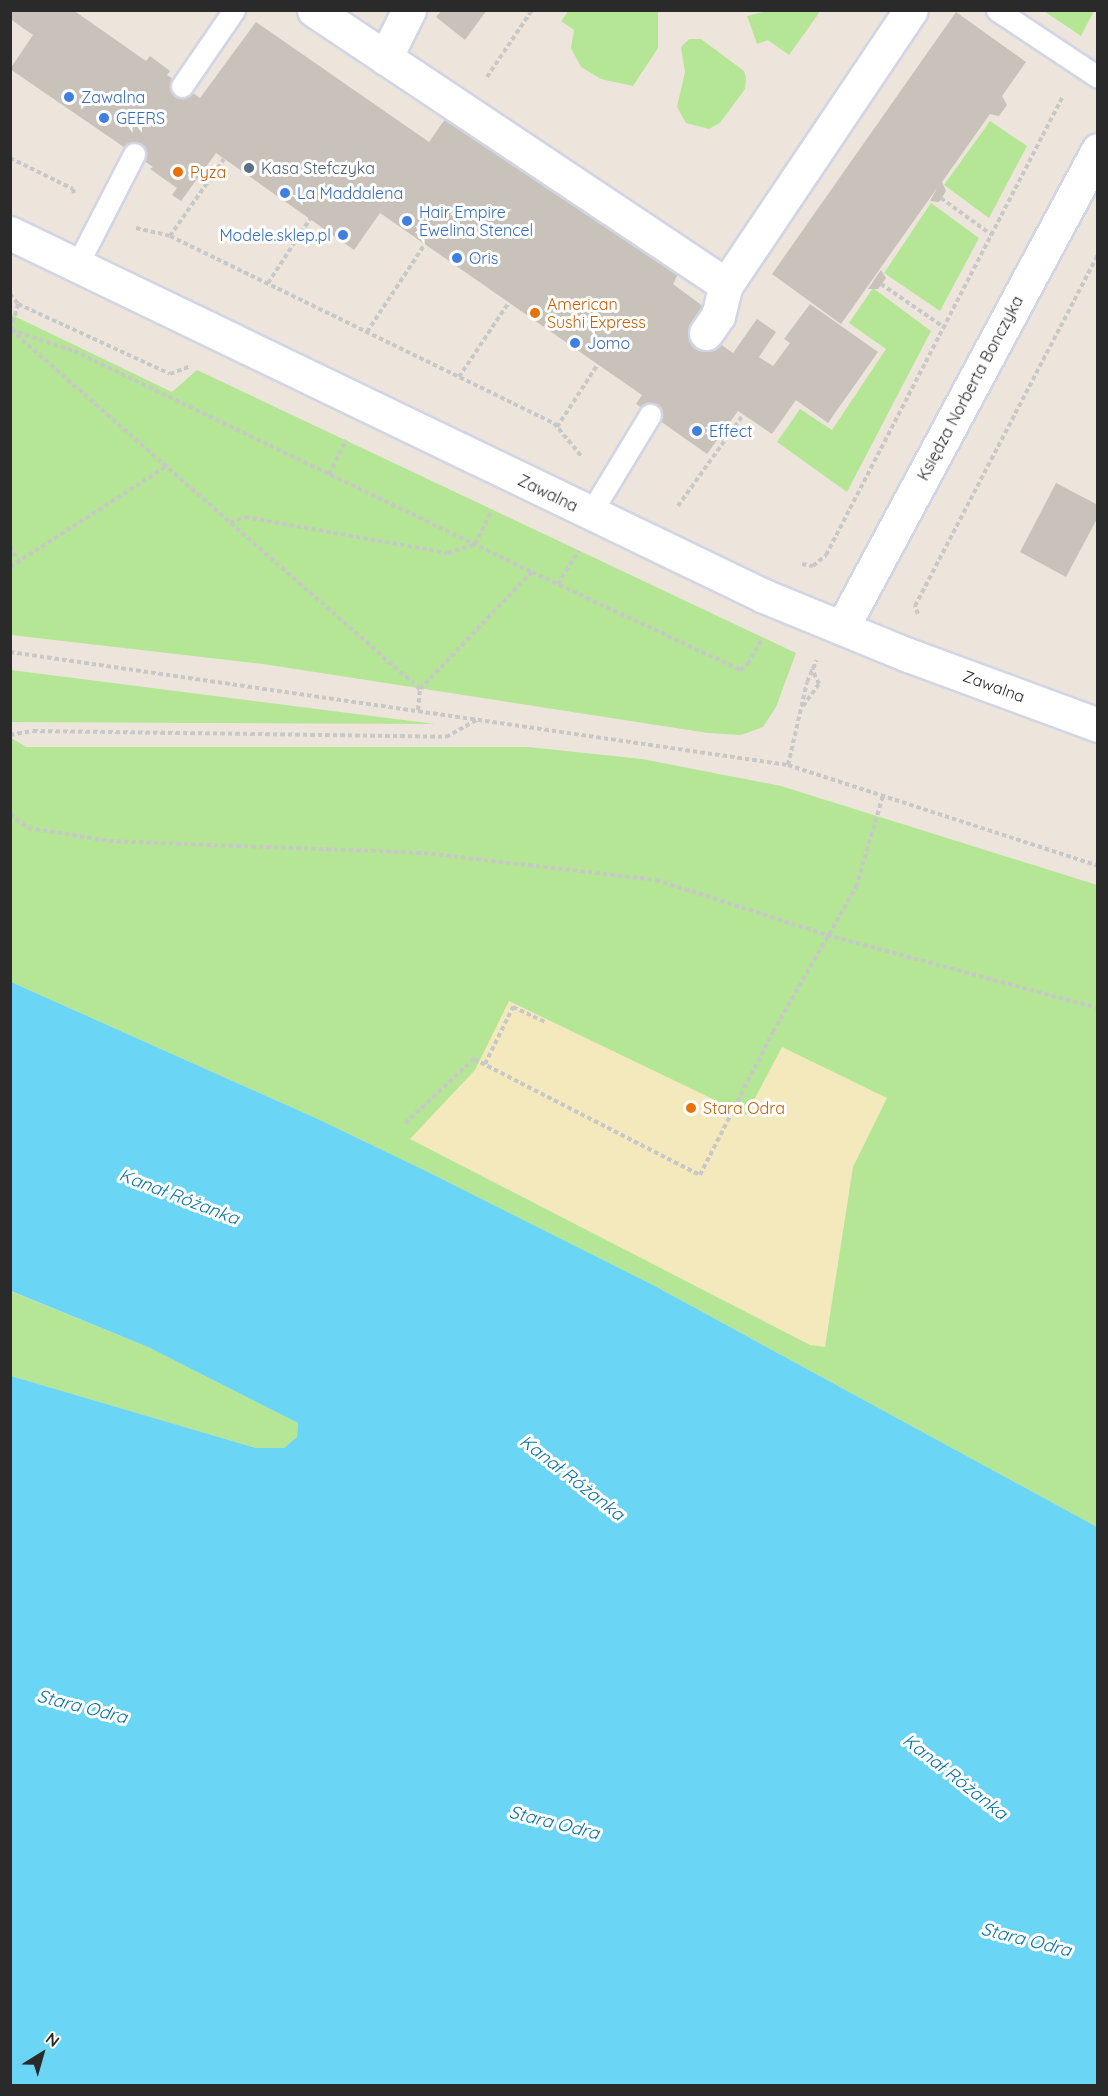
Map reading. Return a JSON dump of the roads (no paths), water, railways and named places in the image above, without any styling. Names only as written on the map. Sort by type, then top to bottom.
[{"type":"street","points":[[314,10],[726,285]]},
{"type":"street","points":[[385,58],[409,10]]},
{"type":"street","points":[[706,333],[718,316],[726,285],[911,10]]},
{"type":"street","name":"Księdza Norberta Bonczyka","points":[[843,626],[1098,150]]},
{"type":"street","name":"Zawalna","points":[[10,233],[76,267],[764,596],[843,626],[908,655],[1098,725]]},
{"type":"lane","points":[[182,86],[234,10]]},
{"type":"lane","points":[[997,10],[1098,77]]},
{"type":"lane","points":[[76,267],[134,154]]},
{"type":"lane","points":[[590,514],[650,415]]},
{"type":"water","name":"Kanał Różanka","points":[[11,982],[320,1120],[430,1173],[653,1285],[1097,1527],[1097,2085],[11,2085],[11,1376],[256,1448],[284,1448],[297,1437],[298,1423],[148,1347],[11,1291]]},
{"type":"place","name":"Zawalna","points":[[69,97]]},
{"type":"place","name":"GEERS","points":[[104,118]]},
{"type":"place","name":"Kasa Stefczyka","points":[[249,168]]},
{"type":"place","name":"Pyza","points":[[178,172]]},
{"type":"place","name":"La Maddalena","points":[[285,193]]},
{"type":"place","name":"Hair Empire Ewelina Stencel","points":[[407,221]]},
{"type":"place","name":"Modele.sklep.pl","points":[[343,235]]},
{"type":"place","name":"Oris","points":[[457,258]]},
{"type":"place","name":"American Sushi Express","points":[[535,313]]},
{"type":"place","name":"Jomo","points":[[575,343]]},
{"type":"place","name":"Effect","points":[[697,431]]},
{"type":"place","name":"Stara Odra","points":[[691,1108]]}]
